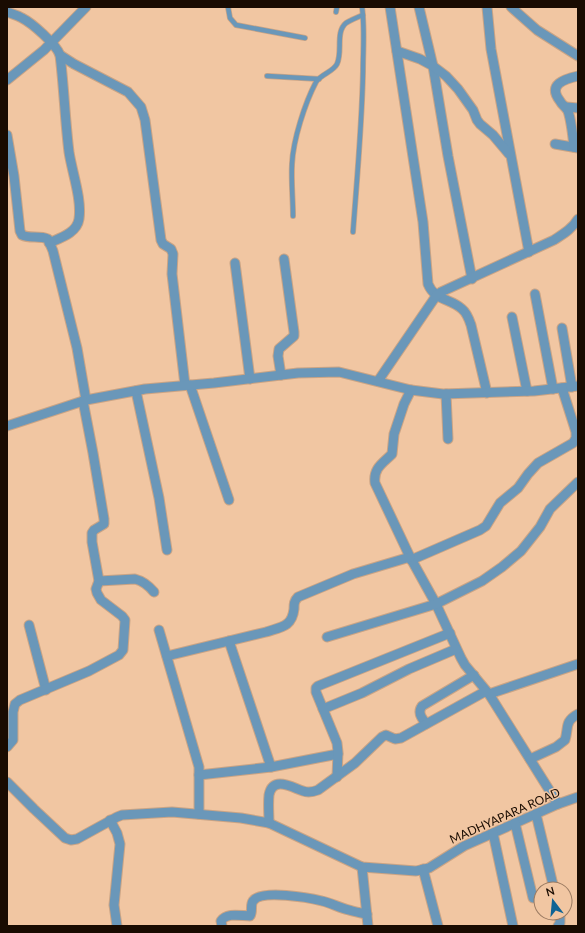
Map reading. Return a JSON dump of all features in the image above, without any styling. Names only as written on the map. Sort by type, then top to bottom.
[{"type":"street","points":[[7,80],[44,50],[86,7]]},
{"type":"street","points":[[390,7],[423,222],[428,284],[430,290],[436,296],[462,308],[467,314],[487,393]]},
{"type":"street","points":[[419,7],[433,66],[448,156],[472,279]]},
{"type":"street","points":[[486,7],[490,49],[529,252]]},
{"type":"street","points":[[511,7],[537,30],[578,56]]},
{"type":"street","points":[[7,12],[23,18],[52,42],[56,46],[60,55],[65,118],[78,197],[79,220],[75,228],[69,234],[49,243]]},
{"type":"street","points":[[397,51],[420,59],[433,66],[446,76],[458,89],[473,110],[480,124],[493,135],[510,155]]},
{"type":"street","points":[[60,55],[74,64],[128,92],[141,107],[146,120],[161,240],[163,244],[171,249],[173,254],[173,279],[188,385],[229,500]]},
{"type":"street","points":[[555,144],[576,148],[568,112],[557,96],[556,87],[566,79],[578,76]]},
{"type":"street","points":[[566,107],[578,108]]},
{"type":"street","points":[[7,135],[11,182],[22,235],[48,239],[58,271],[77,348],[104,519],[104,524],[92,533],[92,542],[99,581],[96,589],[101,600],[125,620],[123,650],[119,655],[89,671],[20,700],[15,704],[13,712],[13,740],[7,747]]},
{"type":"street","points":[[378,381],[436,296],[529,252],[565,233],[578,221]]},
{"type":"street","points":[[281,375],[278,356],[279,349],[294,336],[284,260]]},
{"type":"street","points":[[235,263],[250,379]]},
{"type":"street","points":[[167,656],[266,632],[290,623],[293,618],[294,601],[298,597],[353,574],[410,558],[480,530],[486,526],[500,503],[518,488],[528,474],[538,464],[573,443],[576,438],[576,432],[557,389],[535,294]]},
{"type":"street","points":[[512,317],[527,391]]},
{"type":"street","points":[[7,426],[85,401],[136,391],[298,373],[339,372],[411,390],[446,394],[527,391],[575,387],[562,328]]},
{"type":"street","points":[[411,390],[404,404],[394,434],[392,454],[378,467],[374,476],[375,483],[410,558],[436,604],[456,649],[465,665],[487,693],[558,804]]},
{"type":"street","points":[[136,391],[159,498],[167,550]]},
{"type":"street","points":[[446,394],[448,439]]},
{"type":"street","points":[[326,637],[436,604],[482,581],[521,551],[540,527],[550,510],[578,482]]},
{"type":"street","points":[[99,581],[135,579],[140,580],[154,592]]},
{"type":"street","points":[[29,625],[46,690]]},
{"type":"street","points":[[159,630],[199,767],[199,814]]},
{"type":"street","points":[[337,776],[337,744],[316,692],[316,688],[450,633]]},
{"type":"street","points":[[229,641],[271,767]]},
{"type":"street","points":[[323,709],[362,693],[409,669],[456,649]]},
{"type":"street","points":[[269,823],[270,792],[276,785],[286,784],[303,792],[318,790],[355,763],[386,735],[395,739],[401,738],[487,693],[578,664]]},
{"type":"street","points":[[426,724],[420,714],[420,709],[422,706],[474,675]]},
{"type":"street","points":[[530,760],[556,747],[565,740],[567,725],[571,718],[578,714]]},
{"type":"street","points":[[200,775],[271,767],[338,754]]},
{"type":"street","name":"MADHYAPARA ROAD","points":[[7,782],[65,838],[71,840],[78,839],[110,820],[122,815],[172,812],[199,814],[241,818],[269,823],[362,867],[416,871],[429,868],[464,846],[515,823],[558,804],[578,798]]},
{"type":"street","points":[[536,814],[552,881]]},
{"type":"street","points":[[110,820],[117,833],[120,844],[114,900],[117,926]]},
{"type":"street","points":[[515,823],[533,898]]},
{"type":"street","points":[[493,833],[513,926]]},
{"type":"street","points":[[362,867],[368,926]]},
{"type":"street","points":[[422,870],[438,926]]},
{"type":"street","points":[[222,926],[221,921],[223,917],[250,916],[252,913],[253,901],[261,896],[267,895],[288,896],[323,901],[350,911],[367,914]]},
{"type":"lane","points":[[228,7],[230,18],[236,25],[305,38]]},
{"type":"lane","points":[[353,232],[362,102],[364,24],[362,7]]},
{"type":"lane","points":[[293,216],[292,163],[295,143],[308,101],[319,78],[336,65],[340,55],[340,37],[342,29],[346,23],[363,14]]},
{"type":"lane","points":[[266,76],[319,78]]}]
